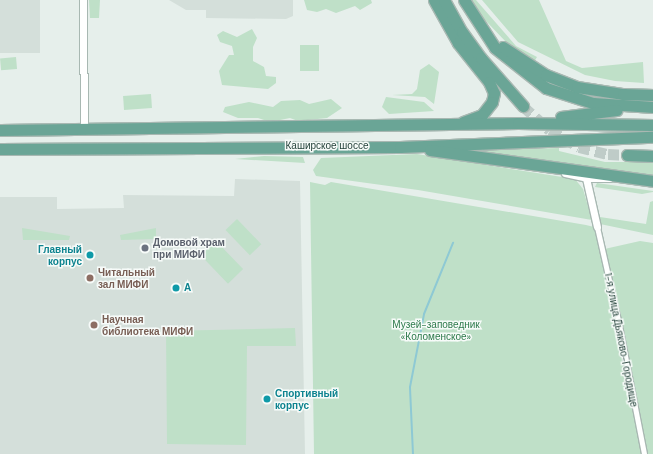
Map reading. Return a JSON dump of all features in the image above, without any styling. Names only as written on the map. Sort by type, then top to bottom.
[{"type":"main road","points":[[434,0],[458,43],[489,82],[494,93],[492,102],[482,115],[447,126]]},
{"type":"main road","points":[[444,0],[474,50],[523,106]]},
{"type":"main road","points":[[464,0],[477,21],[505,57],[546,88],[593,103],[653,107]]},
{"type":"main road","points":[[477,21],[506,49],[554,79],[601,92],[653,95]]},
{"type":"main road","points":[[518,123],[636,107]]},
{"type":"main road","name":"Каширское шоссе","points":[[0,130],[447,126],[518,123],[653,125]]},
{"type":"main road","name":"Каширское шоссе","points":[[0,149],[400,147],[653,137]]},
{"type":"main road","points":[[400,147],[552,166],[653,181]]},
{"type":"main road","points":[[627,155],[653,156]]},
{"type":"street","points":[[83,0],[84,130]]},
{"type":"street","points":[[552,166],[566,173],[586,178],[603,179],[619,176]]},
{"type":"street","points":[[586,178],[597,227]]},
{"type":"street","name":"1-я улица Дьяково-Городище","points":[[597,227],[607,266],[644,454]]},
{"type":"shaded area","points":[[0,0],[40,0],[40,53],[0,53]]},
{"type":"shaded area","points":[[169,0],[293,0],[293,16],[286,19],[206,18],[206,10],[186,10]]},
{"type":"shaded area","points":[[235,179],[300,181],[305,454],[0,454],[0,197],[57,197],[57,209],[124,208],[123,195],[234,196]]},
{"type":"green space","points":[[89,0],[100,0],[99,18],[90,18]]},
{"type":"green space","points":[[304,0],[371,0],[372,3],[360,10],[355,6],[336,13],[326,9],[317,12],[307,10]]},
{"type":"green space","points":[[471,0],[476,0],[516,46],[537,57],[534,62],[507,43],[484,19]]},
{"type":"green space","points":[[482,0],[539,0],[566,61],[582,68],[643,62],[644,83],[615,81],[585,75],[518,42]]},
{"type":"green space","points":[[252,29],[257,38],[253,47],[253,61],[264,67],[266,76],[276,77],[276,83],[268,89],[222,85],[219,71],[229,55],[234,55],[232,46],[220,42],[217,35],[223,31],[237,37]]},
{"type":"green space","points":[[300,45],[319,45],[319,71],[300,71]]},
{"type":"green space","points":[[16,57],[17,69],[1,70],[0,58]]},
{"type":"green space","points":[[429,64],[439,72],[434,104],[425,97],[392,95],[412,94],[417,89],[420,70]]},
{"type":"green space","points":[[151,94],[152,108],[124,110],[123,96]]},
{"type":"green space","points":[[386,97],[424,102],[434,111],[389,114],[382,107]]},
{"type":"green space","points":[[331,99],[342,108],[327,118],[298,121],[290,118],[270,122],[258,118],[238,118],[223,112],[225,107],[249,102],[273,107],[281,101],[300,100],[309,104]]},
{"type":"green space","points":[[559,148],[559,151],[605,162],[653,162],[653,175],[482,153],[482,150]]},
{"type":"green space","points":[[417,154],[575,179],[583,189],[592,220],[418,190],[316,176],[313,170],[321,158]]},
{"type":"green space","points":[[264,156],[303,157],[305,163],[235,159]]},
{"type":"green space","name":"Музей-заповедник «Коломенское»","points":[[310,182],[325,185],[331,182],[586,225],[594,227],[600,250],[640,241],[653,243],[653,454],[314,454]]},
{"type":"green space","points":[[597,183],[653,192],[642,194],[595,187]]},
{"type":"green space","points":[[653,201],[653,235],[600,224],[600,217],[646,224],[650,202]]},
{"type":"green space","points":[[237,219],[261,244],[250,255],[225,230]]},
{"type":"green space","points":[[22,228],[70,236],[69,240],[23,240]]},
{"type":"green space","points":[[156,228],[156,239],[121,240],[120,235]]},
{"type":"green space","points":[[216,241],[243,269],[228,284],[201,256]]},
{"type":"green space","points":[[295,328],[296,346],[247,346],[246,445],[167,444],[166,331]]},
{"type":"waterway","points":[[413,454],[410,387],[424,314],[453,243]]},
{"type":"tunnel","points":[[523,106],[550,130],[579,147],[608,154],[627,155]]},
{"type":"place","name":"Домовой храм при МИФИ","points":[[145,248]]},
{"type":"place","name":"Главный корпус","points":[[90,255]]},
{"type":"place","name":"Читальный зал МИФИ","points":[[90,278]]},
{"type":"place","name":"А","points":[[176,288]]},
{"type":"place","name":"Научная библиотека МИФИ","points":[[94,325]]},
{"type":"place","name":"Спортивный корпус","points":[[267,399]]}]
